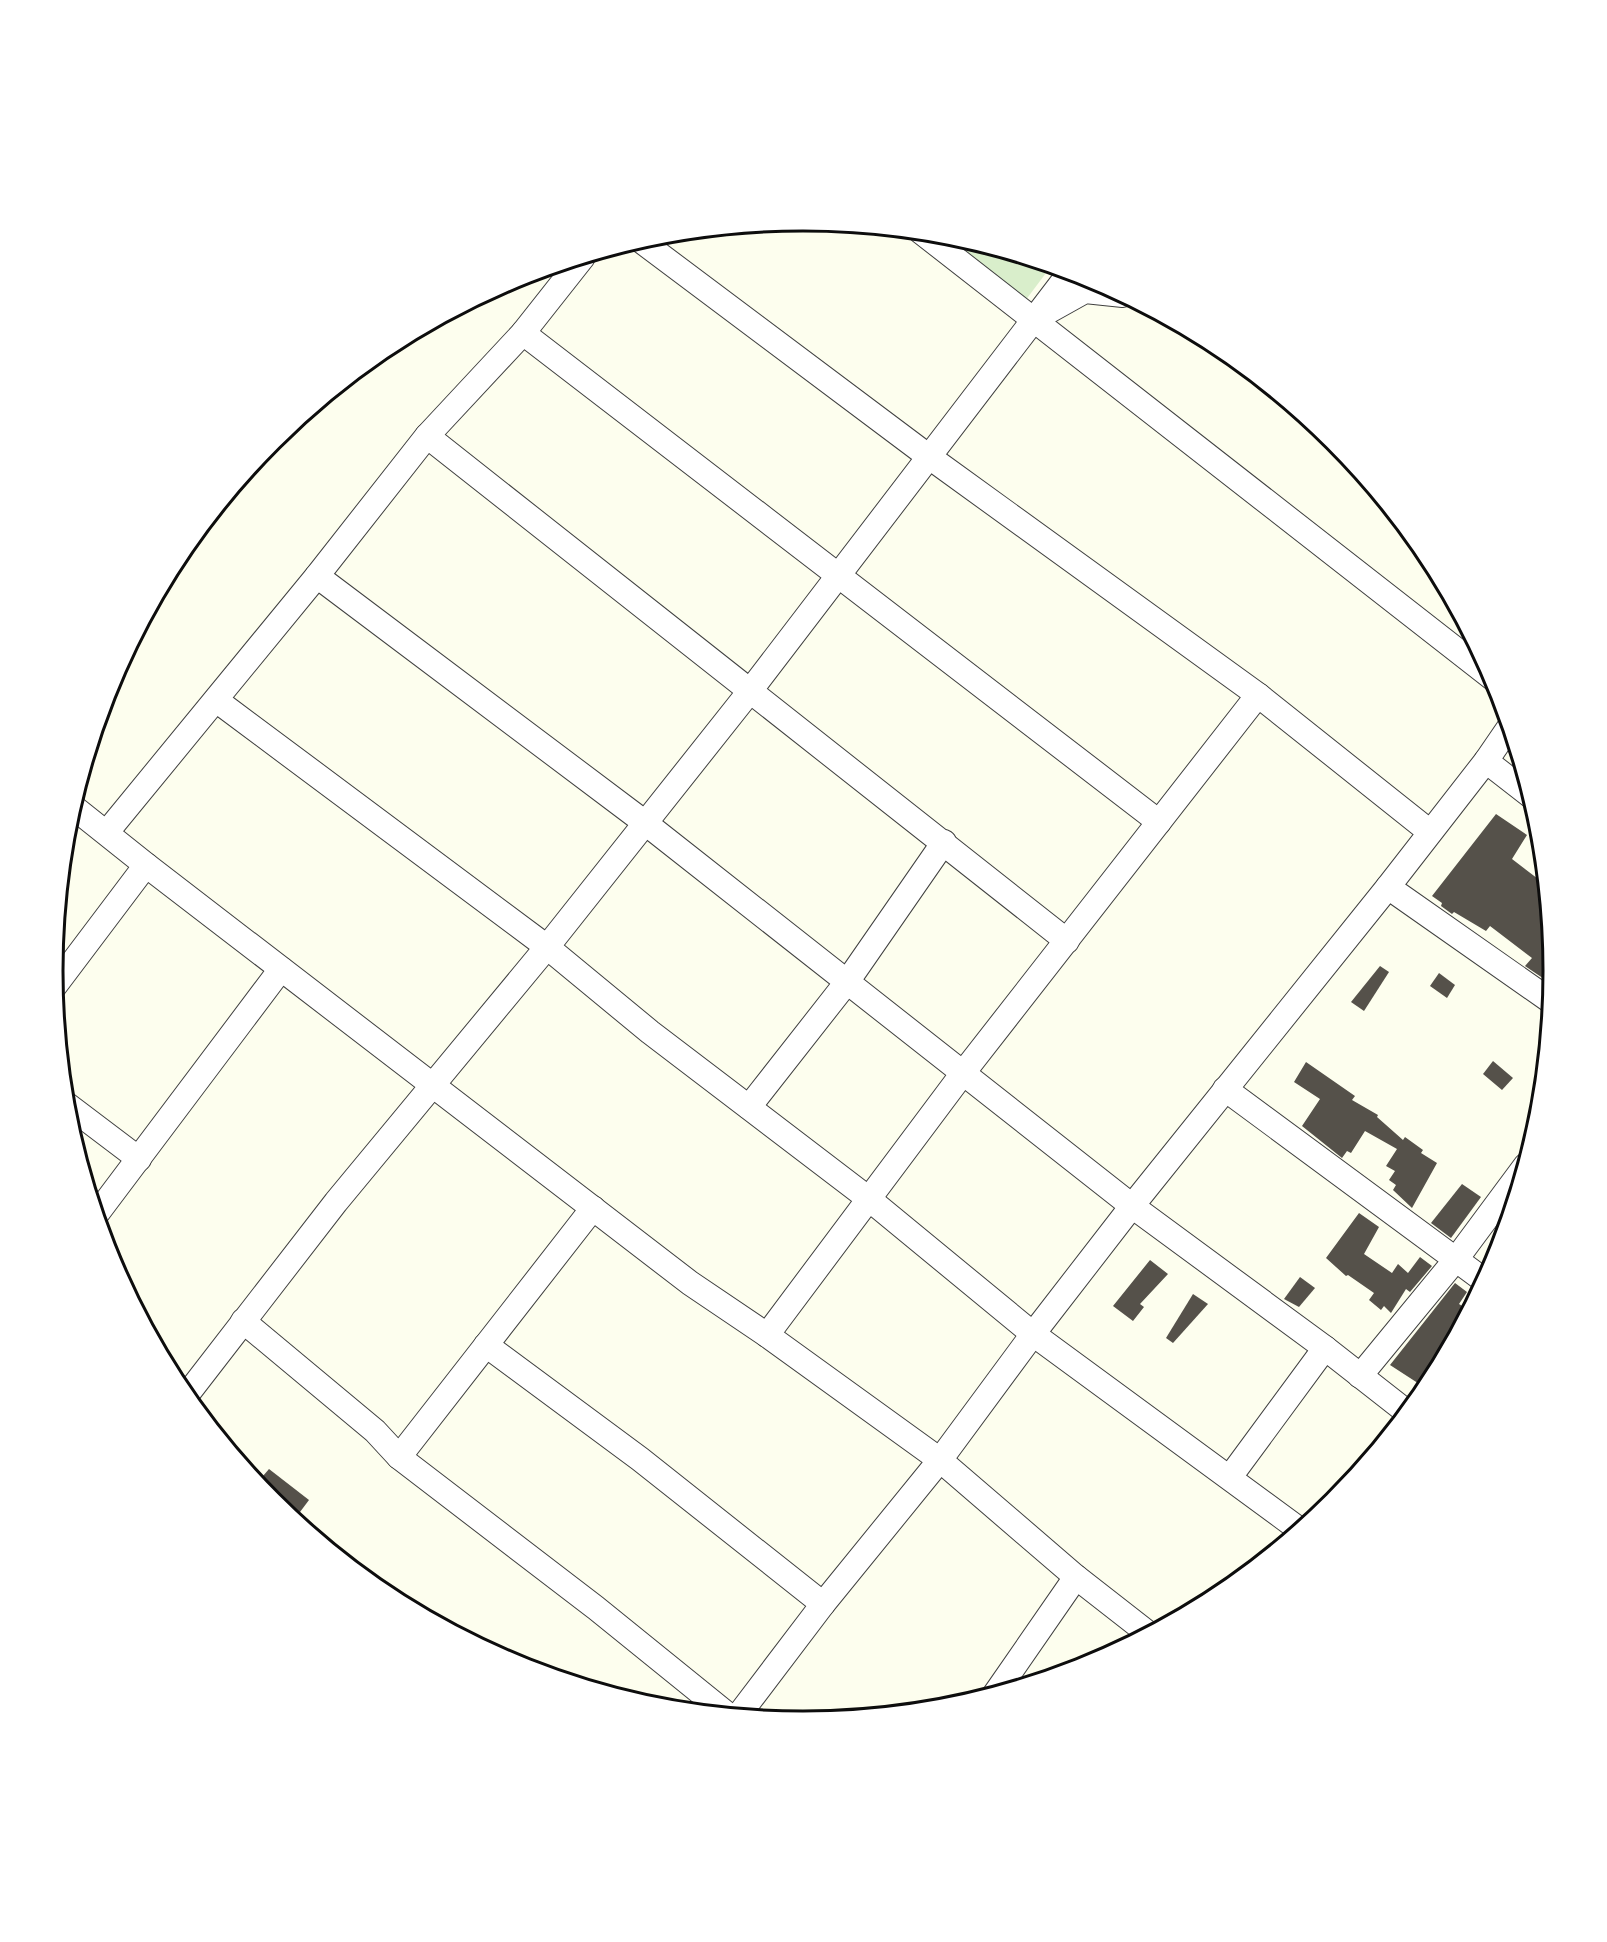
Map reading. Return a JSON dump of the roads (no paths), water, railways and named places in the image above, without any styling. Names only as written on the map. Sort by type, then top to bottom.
[{"type":"street","points":[[935,243],[1479,667]]},
{"type":"street","points":[[650,247],[928,456],[1258,695],[1430,832]]},
{"type":"street","points":[[107,832],[317,576],[427,436],[523,333],[575,267]]},
{"type":"street","points":[[192,1388],[336,1202],[547,947],[750,691],[1065,279]]},
{"type":"street","points":[[1034,320],[1085,291],[1099,292]]},
{"type":"street","points":[[523,333],[1159,822]]},
{"type":"street","points":[[427,436],[1067,941]]},
{"type":"street","points":[[317,576],[644,822],[1132,1206],[1325,1348],[1401,1408]]},
{"type":"street","points":[[767,1335],[963,1074],[1258,695]]},
{"type":"street","points":[[216,700],[547,947],[650,1032],[869,1198],[1033,1334],[1294,1526]]},
{"type":"street","points":[[743,1709],[823,1604],[940,1460],[1132,1206],[1388,887],[1505,733]]},
{"type":"street","points":[[1486,761],[1521,788]]},
{"type":"street","points":[[80,812],[690,1283],[767,1335],[940,1460],[1076,1577],[1142,1629]]},
{"type":"street","points":[[749,1107],[847,982],[944,842]]},
{"type":"street","points":[[63,975],[146,865]]},
{"type":"street","points":[[1388,887],[1543,996]]},
{"type":"street","points":[[102,1208],[281,969]]},
{"type":"street","points":[[1225,1089],[1478,1276]]},
{"type":"street","points":[[76,1112],[139,1159]]},
{"type":"street","points":[[1360,1376],[1457,1258],[1513,1182]]},
{"type":"street","points":[[399,1457],[593,1208]]},
{"type":"street","points":[[243,1321],[375,1431],[399,1457],[596,1608],[717,1706]]},
{"type":"street","points":[[486,1345],[640,1459],[823,1604]]},
{"type":"street","points":[[1230,1477],[1325,1348]]},
{"type":"street","points":[[1001,1684],[1076,1577]]}]
